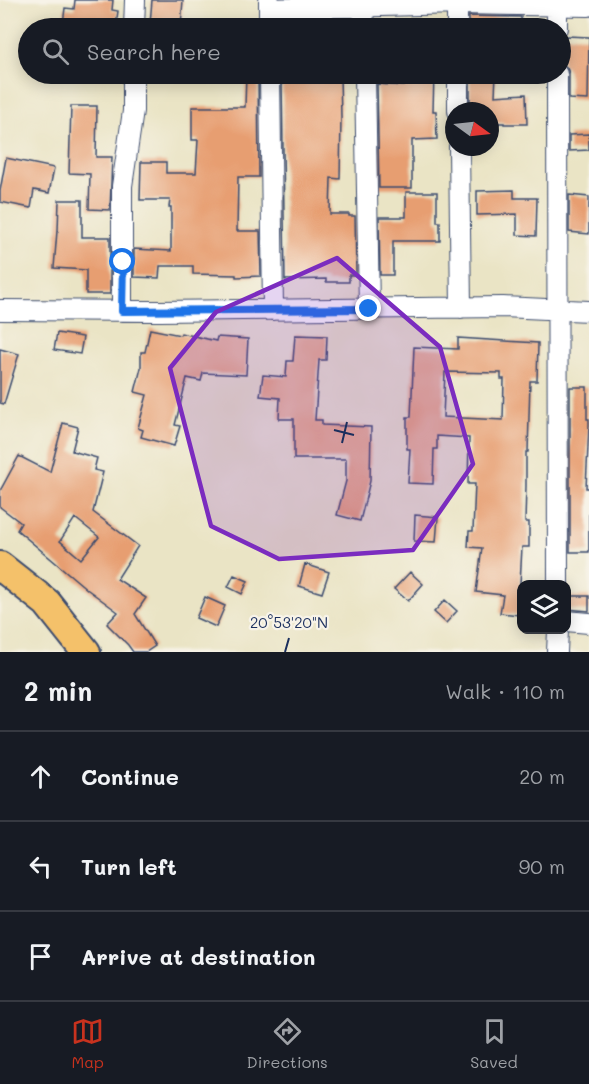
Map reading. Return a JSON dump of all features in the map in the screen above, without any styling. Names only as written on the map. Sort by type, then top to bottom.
[{"type":"highway","points":[[0,566],[48,603],[86,652]]},
{"type":"street","points":[[134,18],[135,0]]},
{"type":"street","points":[[457,2],[457,18]]},
{"type":"street","points":[[269,13],[363,3],[557,3],[589,6]]},
{"type":"street","points":[[363,3],[364,18]]},
{"type":"street","points":[[122,311],[122,186],[133,111],[134,84]]},
{"type":"street","points":[[270,84],[273,310]]},
{"type":"street","points":[[365,84],[369,309]]},
{"type":"street","points":[[458,84],[458,102]]},
{"type":"street","points":[[557,84],[558,580]]},
{"type":"street","points":[[459,156],[461,308]]},
{"type":"street","points":[[0,310],[503,307],[589,311]]},
{"type":"street","points":[[571,621],[589,622]]},
{"type":"street","points":[[557,652],[558,634]]},
{"type":"highlighted area","points":[[337,258],[440,347],[473,464],[413,550],[279,559],[211,526],[170,368],[216,312]]},
{"type":"building","points":[[75,0],[113,0],[112,10],[118,11],[117,18],[64,18],[65,8],[74,9]]},
{"type":"building","points":[[152,0],[183,0],[182,18],[150,18]]},
{"type":"building","points":[[469,16],[521,17],[521,18],[469,18]]},
{"type":"building","points":[[571,36],[589,37],[588,100],[569,99]]},
{"type":"building","points":[[246,84],[258,84],[259,177],[238,177],[237,231],[260,231],[261,276],[193,274],[193,266],[160,266],[159,278],[134,277],[134,249],[171,251],[170,200],[140,200],[141,162],[166,162],[166,173],[196,173],[198,140],[192,140],[192,107],[245,107]]},
{"type":"building","points":[[282,84],[340,84],[340,179],[331,178],[330,214],[355,216],[356,275],[349,275],[349,282],[326,282],[326,279],[285,280]]},
{"type":"building","points":[[377,84],[404,86],[404,84],[434,84],[433,111],[436,111],[437,139],[412,140],[412,188],[379,188]]},
{"type":"building","points":[[470,84],[496,84],[495,96],[526,94],[527,124],[499,123],[499,102],[470,102]]},
{"type":"building","points":[[71,106],[97,106],[96,157],[112,157],[110,210],[89,209],[90,174],[69,173]]},
{"type":"building","points":[[589,134],[589,150],[569,151],[569,135]]},
{"type":"building","points":[[6,158],[54,168],[49,193],[34,190],[31,208],[0,202]]},
{"type":"building","points":[[514,190],[514,198],[537,198],[536,236],[517,235],[517,214],[477,215],[477,191]]},
{"type":"building","points":[[406,192],[437,192],[437,222],[440,222],[440,241],[393,241],[393,275],[380,275],[379,217],[406,217]]},
{"type":"building","points":[[569,195],[589,197],[589,234],[569,232]]},
{"type":"building","points":[[59,200],[82,200],[82,237],[110,237],[110,294],[86,294],[86,270],[54,268]]},
{"type":"building","points":[[150,329],[216,341],[217,337],[248,339],[246,375],[203,373],[201,381],[187,378],[175,425],[180,426],[174,446],[141,437],[143,430],[138,428],[147,395],[135,392],[141,368],[141,352],[145,352]]},
{"type":"building","points":[[57,333],[83,337],[80,354],[54,350]]},
{"type":"building","points":[[295,335],[327,336],[326,360],[319,360],[315,420],[322,420],[322,425],[371,427],[370,481],[360,521],[337,515],[346,481],[346,459],[294,459],[294,419],[279,419],[280,398],[260,396],[263,375],[286,377],[287,361],[293,361]]},
{"type":"building","points":[[458,338],[538,343],[537,381],[530,381],[528,452],[526,452],[525,522],[529,522],[529,547],[522,547],[520,580],[517,580],[517,615],[500,613],[503,595],[476,592],[482,548],[468,547],[469,531],[473,531],[475,484],[468,484],[469,438],[437,436],[437,449],[434,449],[433,484],[408,483],[410,449],[407,449],[407,417],[411,417],[414,347],[458,349]],"holes":[[[445,372],[501,373],[501,379],[504,379],[503,420],[443,417]]]},
{"type":"building","points":[[0,349],[19,354],[4,404],[0,403]]},
{"type":"building","points":[[570,387],[587,387],[589,425],[586,488],[589,488],[589,552],[570,552]]},
{"type":"building","points":[[63,423],[78,427],[72,451],[97,458],[94,470],[103,472],[93,512],[138,546],[117,579],[146,598],[135,614],[155,646],[146,652],[133,652],[107,624],[118,612],[88,590],[17,530],[21,523],[0,507],[0,491],[19,456],[50,472]],"holes":[[[75,518],[99,537],[81,559],[60,541]]]},
{"type":"building","points":[[415,515],[438,517],[436,542],[414,541]]},
{"type":"building","points":[[305,564],[329,572],[322,593],[299,586]]},
{"type":"building","points":[[410,572],[423,584],[408,601],[394,589]]},
{"type":"building","points":[[234,575],[248,581],[242,594],[228,587]]},
{"type":"building","points":[[571,596],[589,596],[589,611],[571,609]]},
{"type":"building","points":[[205,597],[225,606],[216,627],[196,618]]},
{"type":"building","points":[[445,600],[457,611],[446,623],[434,612]]},
{"type":"route","points":[[123,262],[122,311],[369,309]]}]
